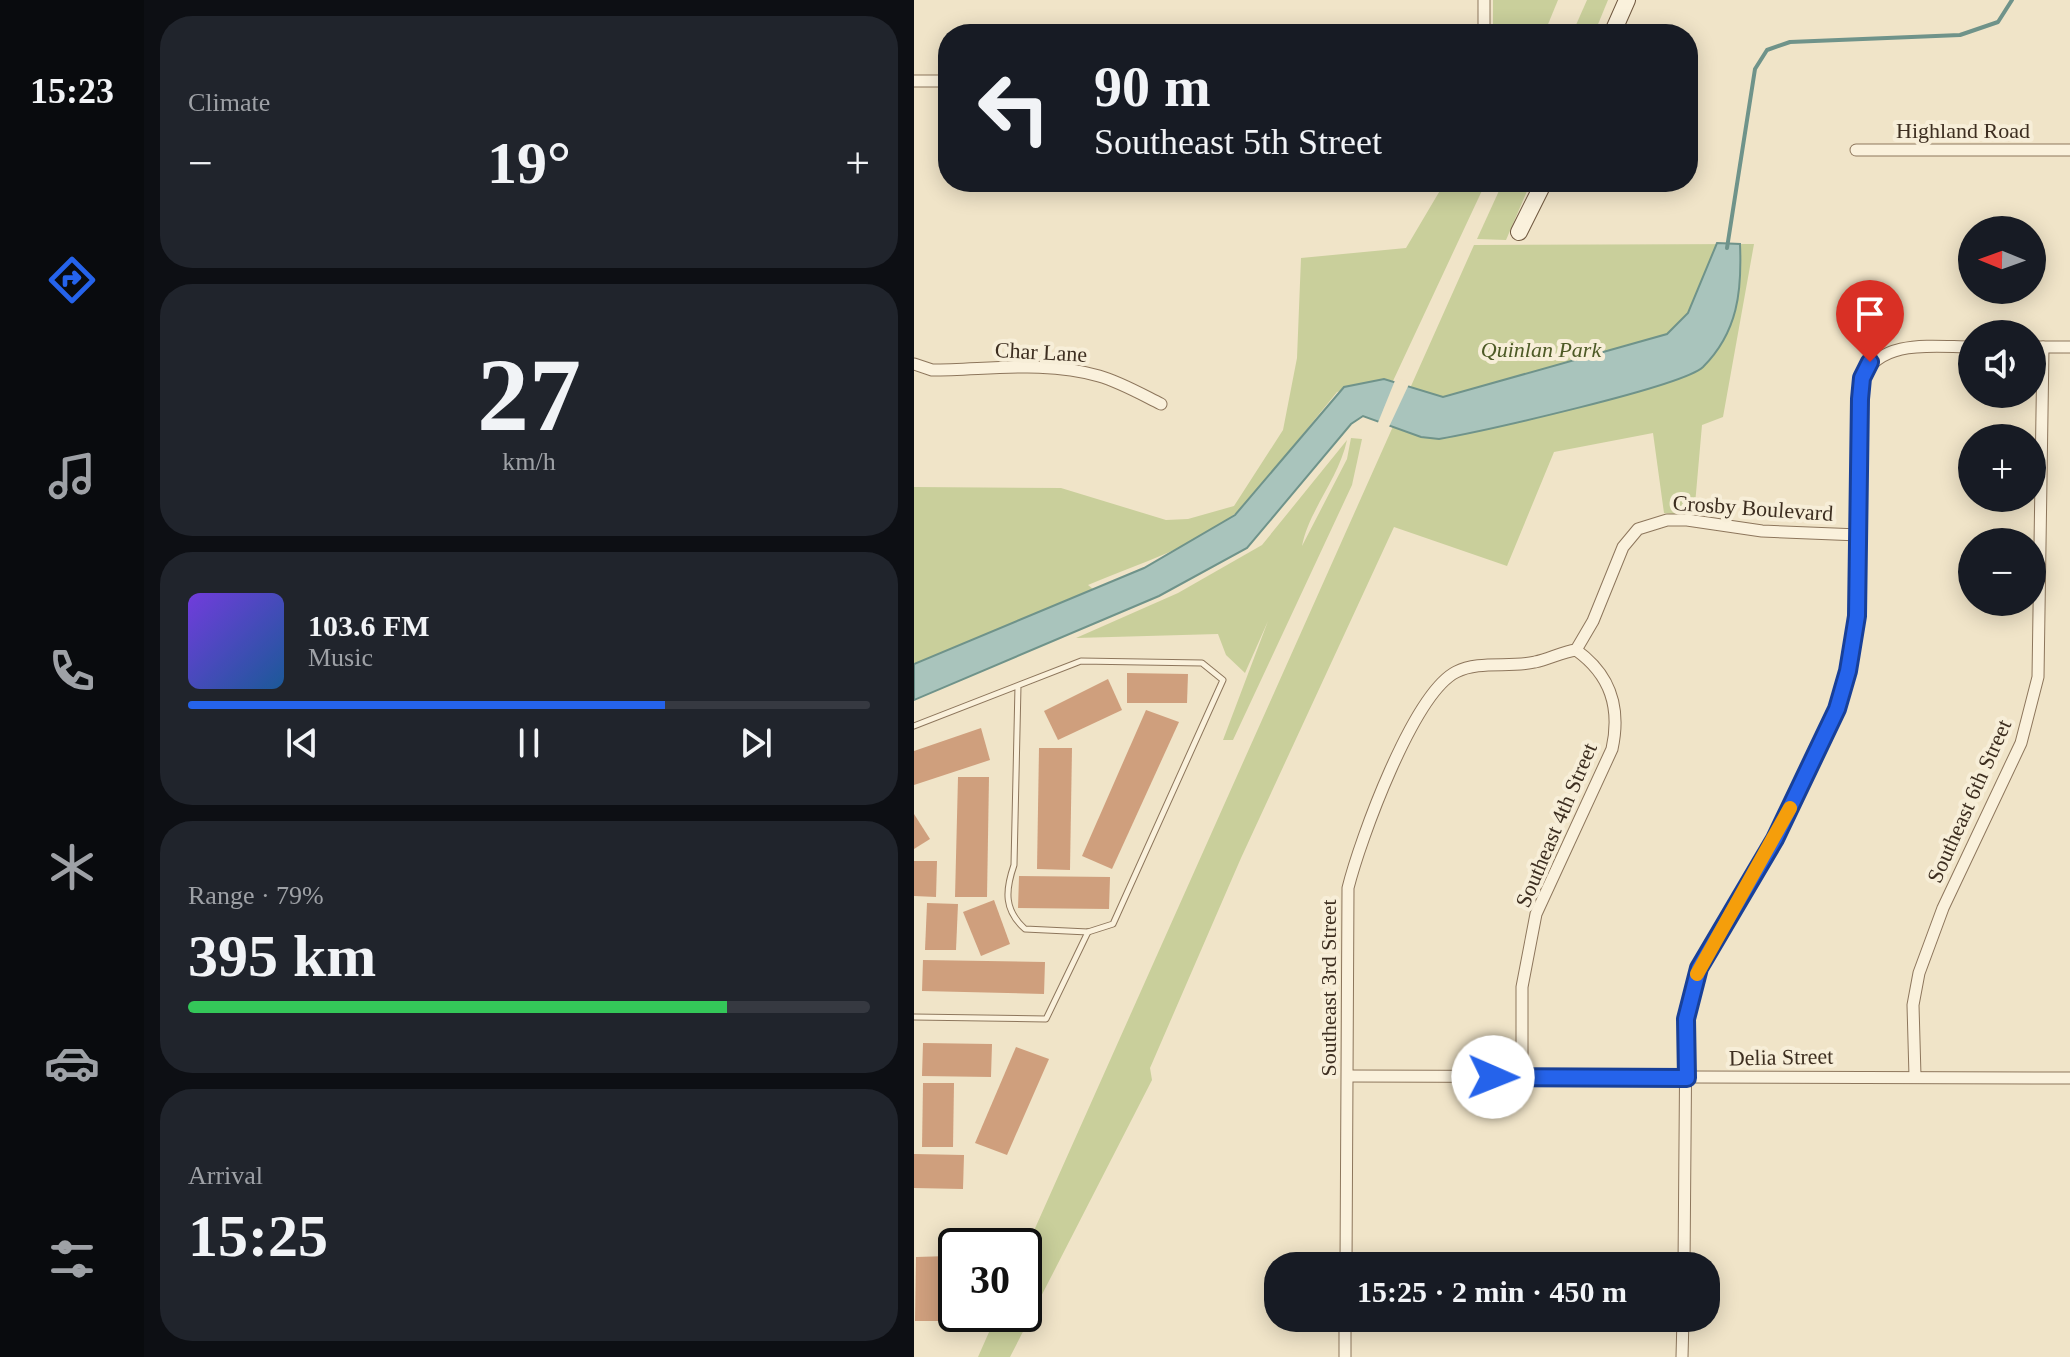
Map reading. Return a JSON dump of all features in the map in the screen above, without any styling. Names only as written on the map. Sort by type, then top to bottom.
[{"type":"street","points":[[1484,0],[1484,24]]},
{"type":"street","points":[[1616,24],[1627,0]]},
{"type":"street","points":[[914,81],[938,81]]},
{"type":"street","name":"Highland Road","points":[[1856,150],[2070,150]]},
{"type":"street","points":[[1519,232],[1539,192]]},
{"type":"street","points":[[1684,1252],[1686,1019],[1699,968],[1775,839],[1837,709],[1855,637],[1862,378],[1870,362],[1899,348],[1958,347]]},
{"type":"street","points":[[2046,347],[2070,347]]},
{"type":"street","name":"Char Lane","points":[[914,364],[932,370],[1051,368],[1088,374],[1161,404]]},
{"type":"street","name":"Southeast 6th Street","points":[[1915,1076],[1913,1005],[1919,973],[1943,908],[2021,743],[2038,677],[2037,408]]},
{"type":"street","name":"Crosby Boulevard","points":[[1576,650],[1593,621],[1623,547],[1638,529],[1667,520],[1687,520],[1762,531],[1859,535]]},
{"type":"street","name":"Southeast 3rd Street","points":[[1346,1252],[1348,888],[1359,846],[1424,702],[1442,681],[1459,670],[1536,662],[1576,650]]},
{"type":"street","name":"Southeast 4th Street","points":[[1522,1078],[1522,987],[1536,914],[1612,749],[1617,726],[1608,681],[1592,661],[1576,650]]},
{"type":"street","name":"Delia Street","points":[[1348,1076],[2070,1078]]},
{"type":"street","points":[[1345,1332],[1345,1357]]},
{"type":"street","points":[[1682,1357],[1683,1332]]},
{"type":"lane","points":[[914,726],[1081,661],[1202,663],[1223,680],[1113,924],[1088,932],[1025,929],[1009,910],[1008,882],[1014,865],[1018,686]]},
{"type":"lane","points":[[914,1017],[1046,1019],[1088,932]]},
{"type":"green space","points":[[1493,0],[1558,0],[1548,24],[1493,24]]},
{"type":"green space","points":[[1587,0],[1608,0],[1598,24],[1576,24]]},
{"type":"green space","points":[[1439,192],[1481,192],[1393,381],[1384,379],[1337,392],[1248,502],[1231,517],[1172,551],[1088,585],[1093,589],[914,664],[914,487],[1061,488],[1166,520],[1188,519],[1234,506],[1283,430],[1297,358],[1301,258],[1406,248]]},
{"type":"green space","points":[[1498,192],[1527,192],[1506,240],[1477,239]]},
{"type":"green space","name":"Quinlan Park","points":[[1754,244],[1723,417],[1702,425],[1694,516],[1664,513],[1653,433],[1554,452],[1507,566],[1394,527],[1241,858],[1150,1068],[1152,1080],[1042,1295],[1042,1228],[1035,1228],[1474,245]]},
{"type":"green space","points":[[1351,438],[1362,439],[1352,485],[1233,740],[1223,740],[1268,621],[1245,673],[1226,655],[1218,634],[1076,638],[1178,593],[1262,545],[1347,440],[1338,468],[1311,520],[1302,546],[1347,459]]},
{"type":"green space","name":"Quinlan Park","points":[[989,1332],[1023,1332],[1010,1357],[978,1357]]},
{"type":"water","points":[[1717,243],[1740,244],[1740,278],[1731,325],[1715,354],[1703,367],[1687,376],[1621,397],[1439,439],[1421,437],[1363,416],[1351,424],[1247,548],[1159,596],[914,700],[914,664],[1144,568],[1235,515],[1344,387],[1384,379],[1443,397],[1667,334],[1688,313]]},
{"type":"pier","points":[[1396,378],[1410,382],[1388,429],[1377,425]]},
{"type":"building","points":[[1127,673],[1188,674],[1187,703],[1127,703]]},
{"type":"building","points":[[1108,679],[1122,710],[1058,740],[1044,711]]},
{"type":"building","points":[[1146,710],[1179,722],[1112,869],[1082,856]]},
{"type":"building","points":[[981,728],[990,760],[914,785],[914,751]]},
{"type":"building","points":[[1039,748],[1072,748],[1070,870],[1037,869]]},
{"type":"building","points":[[958,777],[989,777],[987,897],[955,897]]},
{"type":"building","points":[[914,814],[930,839],[914,849]]},
{"type":"building","points":[[914,861],[937,861],[936,897],[914,896]]},
{"type":"building","points":[[1019,876],[1110,877],[1109,909],[1018,908]]},
{"type":"building","points":[[994,900],[1010,944],[981,956],[963,912]]},
{"type":"building","points":[[927,903],[958,904],[956,950],[925,950]]},
{"type":"building","points":[[923,960],[1045,962],[1044,994],[922,991]]},
{"type":"building","points":[[923,1043],[992,1044],[991,1077],[922,1076]]},
{"type":"building","points":[[1016,1047],[1049,1059],[1007,1155],[975,1143]]},
{"type":"building","points":[[923,1083],[954,1083],[953,1147],[922,1147]]},
{"type":"building","points":[[914,1154],[964,1155],[963,1189],[914,1188]]},
{"type":"building","points":[[938,1256],[938,1321],[915,1321],[916,1257]]},
{"type":"waterway","points":[[1727,248],[1755,69],[1767,50],[1790,42],[1960,35],[1998,22],[2012,0]]},
{"type":"slow traffic","points":[[1697,974],[1713,940],[1733,911],[1790,808]]},
{"type":"route","points":[[1493,1077],[1687,1078],[1686,1019],[1699,968],[1775,839],[1837,709],[1848,671],[1857,616],[1860,399],[1862,378],[1870,362]]}]
